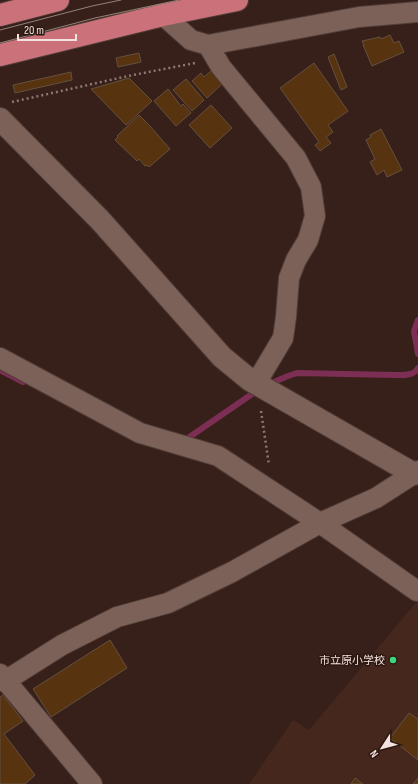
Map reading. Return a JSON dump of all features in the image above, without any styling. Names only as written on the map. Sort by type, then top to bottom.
[{"type":"highway","points":[[0,15],[58,0]]},
{"type":"highway","points":[[0,55],[163,15],[237,0]]},
{"type":"street","points":[[163,15],[191,40],[208,45],[359,17],[418,12]]},
{"type":"street","points":[[208,45],[221,67],[296,158],[311,187],[315,216],[308,240],[296,260],[289,278],[283,338],[256,383]]},
{"type":"street","points":[[0,119],[100,220],[222,357],[256,383],[417,474]]},
{"type":"street","points":[[0,358],[140,433],[218,456],[320,523],[417,591],[418,589]]},
{"type":"street","points":[[92,784],[2,679],[62,645],[116,617],[168,603],[232,572],[320,523],[376,498],[417,474]]},
{"type":"path","points":[[256,383],[275,493]]},
{"type":"shaded area","name":"市立原小学校","points":[[418,600],[418,784],[249,784],[293,720],[309,730]]},
{"type":"building","points":[[390,35],[394,43],[399,41],[404,52],[372,66],[362,41],[380,37],[381,39]]},
{"type":"building","points":[[139,53],[141,62],[118,67],[116,58]]},
{"type":"building","points":[[334,54],[347,87],[341,90],[328,57]]},
{"type":"building","points":[[314,63],[348,111],[328,125],[333,132],[326,137],[331,143],[320,151],[315,145],[319,142],[280,88]]},
{"type":"building","points":[[212,70],[223,83],[207,98],[192,81],[201,73],[204,77]]},
{"type":"building","points":[[71,72],[72,80],[15,93],[13,85]]},
{"type":"building","points":[[129,78],[152,101],[126,125],[91,89]]},
{"type":"building","points":[[186,79],[204,100],[192,111],[173,90]]},
{"type":"building","points":[[168,89],[181,106],[183,104],[191,113],[176,126],[154,101]]},
{"type":"building","points":[[211,105],[232,128],[210,148],[189,125]]},
{"type":"building","points":[[139,115],[170,149],[149,167],[147,165],[145,166],[139,159],[137,161],[115,140],[118,137],[117,136]]},
{"type":"building","points":[[381,129],[402,170],[387,177],[384,170],[377,175],[370,162],[375,159],[366,140],[371,137],[370,135]]},
{"type":"building","points":[[110,640],[127,668],[51,717],[33,689]]},
{"type":"building","points":[[3,695],[23,721],[4,734],[35,775],[25,784],[0,784],[0,697]]},
{"type":"building","points":[[409,713],[418,719],[418,760],[390,738]]},
{"type":"building","points":[[355,778],[363,784],[351,784]]},
{"type":"building","points":[[418,778],[418,784],[413,784]]},
{"type":"waterway","points":[[418,320],[414,331],[418,354]]},
{"type":"waterway","points":[[274,382],[297,373],[405,375],[411,374],[418,368]]},
{"type":"waterway","points":[[0,370],[23,382]]},
{"type":"waterway","points":[[188,438],[255,392]]},
{"type":"tram line","points":[[0,30],[121,0]]},
{"type":"tram line","points":[[0,43],[95,18],[179,0]]},
{"type":"place","name":"市立原小学校","points":[[393,660]]}]
